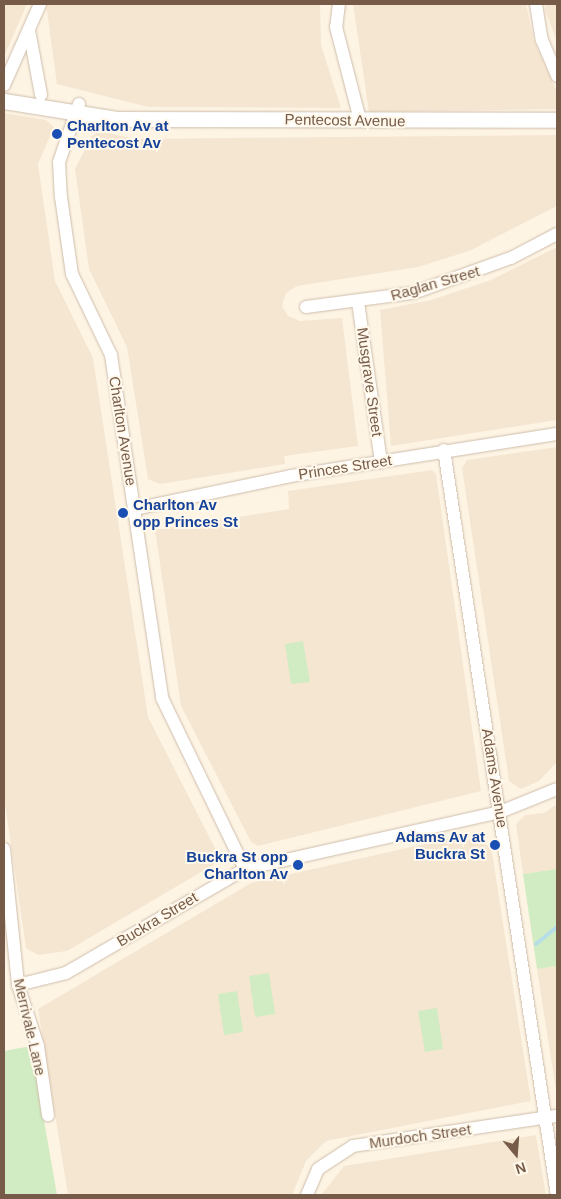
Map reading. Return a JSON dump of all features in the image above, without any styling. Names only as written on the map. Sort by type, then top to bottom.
[{"type":"street","points":[[4,84],[40,4]]},
{"type":"street","points":[[339,4],[336,27],[360,120]]},
{"type":"street","points":[[536,4],[542,40],[557,76]]},
{"type":"street","points":[[29,30],[41,96]]},
{"type":"street","name":"Pentecost Avenue","points":[[4,92],[41,96],[78,108]]},
{"type":"street","name":"Pentecost Avenue","points":[[4,101],[78,108],[132,118],[557,120]]},
{"type":"street","name":"Charlton Avenue","points":[[78,108],[58,172],[71,266],[111,355],[166,712],[245,869]]},
{"type":"street","name":"Raglan Street","points":[[306,308],[358,302],[465,277],[557,234]]},
{"type":"street","name":"Musgrave Street","points":[[358,302],[381,462]]},
{"type":"street","name":"Princes Street","points":[[135,509],[291,476],[444,450],[557,434]]},
{"type":"street","name":"Adams Avenue","points":[[444,450],[500,812],[551,1117],[557,1195]]},
{"type":"street","name":"Buckra Street","points":[[18,985],[66,973],[245,869],[500,812],[557,789]]},
{"type":"street","name":"Merrivale Lane","points":[[4,850],[18,985],[38,1046],[48,1115]]},
{"type":"street","name":"Murdoch Street","points":[[307,1195],[318,1169],[353,1146],[551,1117]]},
{"type":"shaded area","points":[[4,4],[27,4],[4,57]]},
{"type":"shaded area","points":[[46,4],[320,4],[321,45],[341,108],[148,107],[57,84]]},
{"type":"shaded area","points":[[353,4],[526,4],[534,41],[557,92],[557,109],[369,112]]},
{"type":"shaded area","points":[[546,4],[557,4],[557,42],[545,10]]},
{"type":"shaded area","points":[[4,113],[46,120],[54,127],[38,164],[55,281],[93,358],[148,717],[219,856],[218,862],[67,951],[38,955],[26,948],[4,797]]},
{"type":"shaded area","points":[[100,131],[134,139],[557,135],[557,206],[469,251],[418,267],[297,286],[286,293],[282,306],[288,316],[300,321],[342,318],[358,446],[284,456],[285,464],[160,484],[148,479],[127,347],[89,269],[75,169],[92,136]]},
{"type":"shaded area","points":[[557,247],[557,420],[391,446],[380,310],[431,300],[491,280]]},
{"type":"shaded area","points":[[557,447],[557,762],[539,781],[521,789],[509,781],[462,468],[467,460]]},
{"type":"shaded area","points":[[432,470],[436,474],[481,791],[258,846],[251,842],[181,706],[155,530],[289,509],[288,491]]},
{"type":"shaded area","points":[[557,804],[557,869],[523,874],[516,824],[525,815],[544,813]]},
{"type":"shaded area","points":[[456,837],[491,846],[531,1101],[326,1141],[306,1161],[292,1195],[68,1195],[38,1009],[251,883]]},
{"type":"shaded area","points":[[557,966],[557,1097],[537,969]]},
{"type":"shaded area","points":[[536,1135],[546,1195],[321,1195],[344,1166]]},
{"type":"green space","points":[[303,641],[310,682],[291,684],[285,644]]},
{"type":"green space","points":[[557,869],[557,966],[537,969],[523,874]]},
{"type":"green space","points":[[269,973],[275,1014],[255,1017],[249,976]]},
{"type":"green space","points":[[237,991],[243,1032],[224,1035],[218,994]]},
{"type":"green space","points":[[437,1008],[443,1049],[425,1052],[418,1011]]},
{"type":"green space","points":[[31,1046],[57,1195],[4,1195],[4,1051]]},
{"type":"waterway","points":[[536,944],[557,927]]},
{"type":"place","name":"Charlton Av at Pentecost Av","points":[[57,134]]},
{"type":"place","name":"Charlton Av opp Princes St","points":[[123,513]]},
{"type":"place","name":"Adams Av at Buckra St","points":[[495,845]]},
{"type":"place","name":"Buckra St opp Charlton Av","points":[[298,865]]}]
